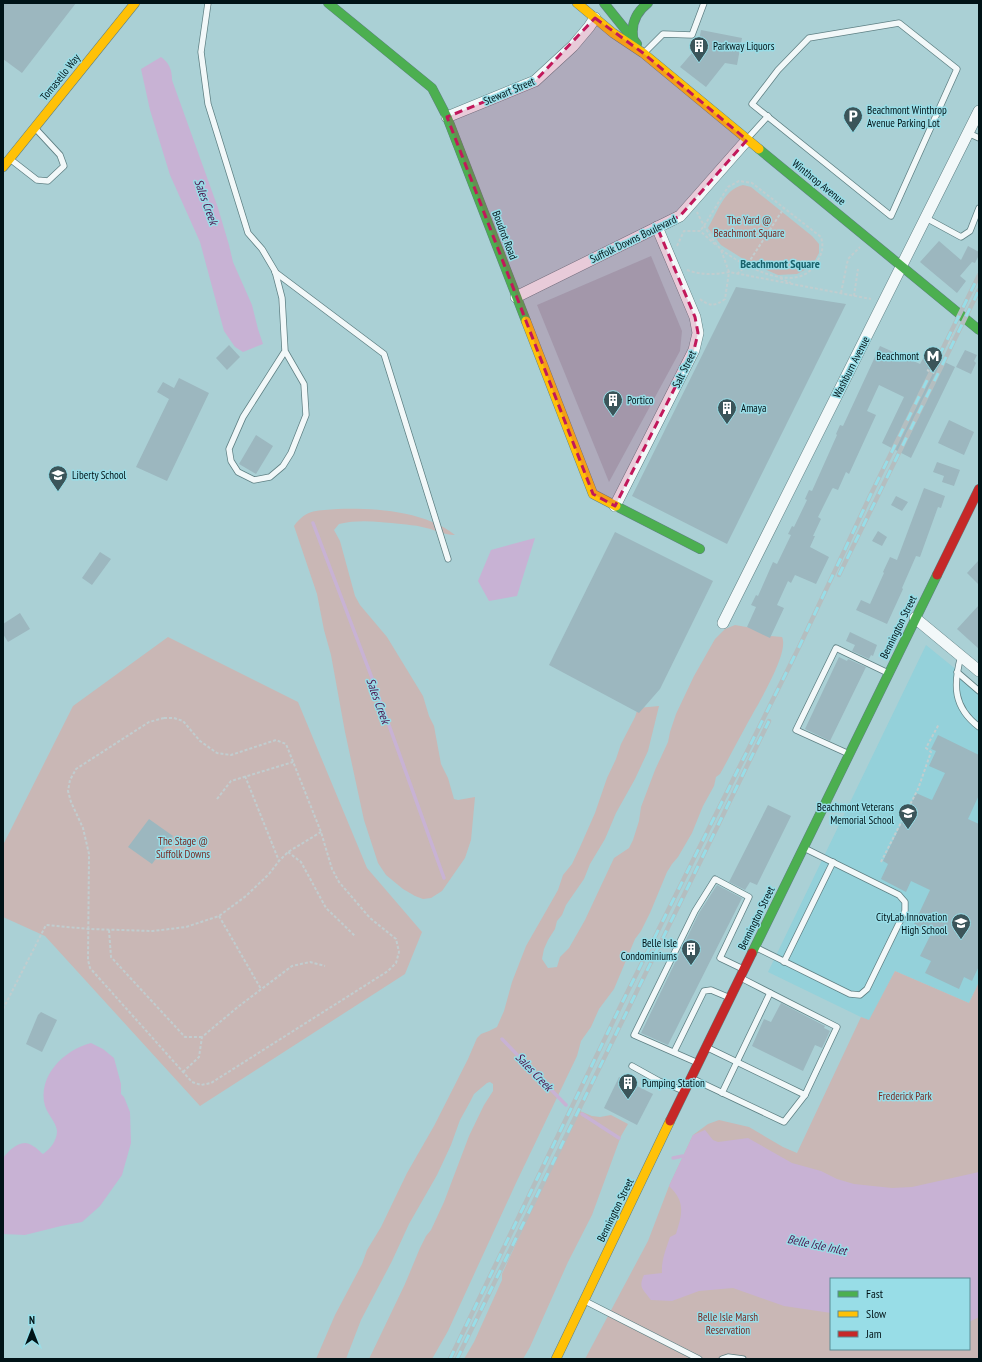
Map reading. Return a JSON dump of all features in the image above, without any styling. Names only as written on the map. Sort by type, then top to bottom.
[{"type":"main road","name":"Tomasello Way","points":[[3,167],[135,3]]},
{"type":"main road","name":"Boudrot Road","points":[[328,3],[432,88],[447,117],[593,494],[700,549]]},
{"type":"main road","name":"Winthrop Avenue","points":[[577,3],[613,33],[643,53],[979,330]]},
{"type":"main road","name":"Winthrop Avenue","points":[[604,3],[643,53]]},
{"type":"main road","points":[[634,42],[632,31],[635,18],[640,9],[648,3]]},
{"type":"main road","name":"Bennington Street","points":[[556,1359],[698,1063],[979,489]]},
{"type":"main road","points":[[970,508],[979,511]]},
{"type":"street","name":"Stewart Street","points":[[447,117],[535,81],[573,46],[595,18]]},
{"type":"street","name":"Washburn Avenue","points":[[723,623],[979,111]]},
{"type":"street","name":"Suffolk Downs Boulevard","points":[[516,297],[680,216],[747,140]]},
{"type":"street","name":"Salt Street","points":[[615,506],[694,350],[698,333],[695,317],[657,227]]},
{"type":"street","points":[[915,618],[979,671]]},
{"type":"lane","points":[[208,3],[201,52],[208,104],[248,233],[262,249],[275,271],[282,298],[286,351],[304,384],[306,415],[291,453],[283,466],[270,477],[254,480],[238,472],[231,461],[229,449],[243,417],[286,351]]},
{"type":"lane","points":[[643,53],[663,34],[692,35],[704,3]]},
{"type":"lane","points":[[899,23],[957,68],[891,216],[768,116],[752,104],[778,70],[808,38],[899,23]]},
{"type":"lane","points":[[747,140],[768,116]]},
{"type":"lane","points":[[9,159],[37,180],[48,181],[64,166],[60,155],[35,128]]},
{"type":"lane","points":[[968,133],[979,138]]},
{"type":"lane","points":[[926,218],[961,237],[970,231],[979,208]]},
{"type":"lane","points":[[275,271],[384,354],[448,559]]},
{"type":"lane","points":[[849,754],[796,730],[836,648],[888,674]]},
{"type":"lane","points":[[961,656],[955,686],[959,704],[964,712],[979,727]]},
{"type":"lane","points":[[957,672],[979,691]]},
{"type":"lane","points":[[755,947],[850,994],[862,994],[867,989],[906,909],[906,902],[903,898],[804,848]]},
{"type":"lane","points":[[784,962],[833,862]]},
{"type":"lane","points":[[691,1078],[784,1122],[805,1095],[837,1028],[770,993],[720,958],[749,897],[715,879],[695,911],[634,1035],[698,1063]]},
{"type":"lane","points":[[674,1052],[704,991],[711,990],[730,998]]},
{"type":"lane","points":[[722,1093],[770,993]]},
{"type":"lane","points":[[706,1047],[805,1095]]},
{"type":"lane","points":[[632,1066],[659,1081],[685,1091]]},
{"type":"lane","points":[[584,1301],[699,1359]]},
{"type":"lane","points":[[722,1359],[728,1357],[743,1359]]},
{"type":"path","points":[[700,231],[728,187],[739,182],[752,183],[821,237],[823,245],[822,253],[814,268],[807,274],[798,277],[779,278]]},
{"type":"path","points":[[692,202],[704,226],[721,250],[728,272],[725,299],[717,305],[706,304],[695,296]]},
{"type":"path","points":[[737,274],[747,264],[784,208]]},
{"type":"path","points":[[676,249],[684,231],[700,231],[721,250],[760,272],[795,285]]},
{"type":"path","points":[[841,294],[848,259],[861,246]]},
{"type":"path","points":[[684,269],[699,273],[717,274],[728,272],[871,299]]},
{"type":"path","points":[[854,296],[858,269]]},
{"type":"path","points":[[948,344],[955,327]]},
{"type":"path","points":[[927,370],[938,375]]},
{"type":"path","points":[[164,718],[174,718],[183,721],[200,741],[217,753],[231,755],[276,740],[286,744],[321,832],[332,869],[339,882],[370,918],[396,939],[399,952],[396,963],[388,971],[211,1083],[201,1085],[192,1082],[90,968],[88,960],[89,854],[83,828],[71,802],[68,791],[70,780],[76,769],[149,722],[164,718]]},
{"type":"path","points":[[881,862],[918,789],[931,752],[926,748],[939,724]]},
{"type":"path","points":[[217,799],[231,781],[293,762]]},
{"type":"path","points":[[245,776],[279,860]]},
{"type":"path","points":[[3,1009],[46,925],[88,929],[153,931],[186,927],[219,916],[246,896],[269,874],[279,860],[288,852],[321,832]]},
{"type":"path","points":[[288,852],[301,862],[326,908],[356,936]]},
{"type":"path","points":[[219,916],[261,989]]},
{"type":"path","points":[[109,930],[111,957],[185,1037],[202,1037],[239,1006],[292,966],[310,962],[325,966]]},
{"type":"path","points":[[183,1072],[199,1057],[202,1037]]},
{"type":"highlighted area","points":[[595,18],[643,53],[747,140],[680,216],[657,227],[695,317],[698,333],[694,350],[615,506],[593,494],[447,117],[535,81]]},
{"type":"shaded area","name":"Beachmont Veterans Memorial School","points":[[926,645],[979,688],[979,982],[969,1003],[895,971],[869,1021],[768,972]]},
{"type":"green space","name":"The Yard @ Beachmont Square","points":[[743,185],[751,187],[812,236],[819,244],[819,253],[812,266],[797,274],[778,275],[748,262],[721,245],[708,228],[726,196],[736,187]]},
{"type":"green space","points":[[338,509],[384,510],[414,516],[443,527],[455,535],[417,526],[370,521],[347,522],[339,524],[334,530],[340,541],[355,596],[360,605],[387,637],[423,696],[429,716],[434,726],[441,764],[448,778],[454,799],[458,800],[475,797],[471,840],[465,858],[442,891],[431,898],[423,899],[415,896],[403,889],[386,875],[378,863],[364,820],[345,732],[331,655],[324,630],[317,594],[294,526],[308,513]]},
{"type":"green space","points":[[735,625],[752,628],[771,636],[782,637],[783,645],[776,668],[720,774],[716,777],[714,786],[703,806],[692,833],[667,872],[650,913],[635,939],[614,989],[599,1009],[591,1027],[581,1041],[577,1056],[516,1183],[448,1331],[432,1359],[369,1359],[405,1284],[420,1248],[431,1230],[444,1202],[469,1136],[484,1105],[493,1091],[493,1084],[490,1082],[474,1094],[460,1120],[451,1145],[437,1175],[409,1224],[392,1261],[361,1320],[346,1359],[316,1359],[335,1315],[362,1264],[367,1250],[381,1227],[407,1173],[434,1126],[477,1038],[481,1034],[497,1027],[526,946],[558,890],[563,875],[572,864],[580,847],[595,813],[621,744],[638,708],[659,706],[648,751],[635,779],[616,813],[605,839],[590,864],[584,879],[566,905],[548,940],[542,959],[548,968],[557,967],[560,957],[569,948],[585,920],[614,858],[629,848],[639,821],[641,807],[655,770],[668,742],[676,714],[694,676],[715,639],[725,629]]},
{"type":"green space","name":"The Stage @ Suffolk Downs","points":[[168,637],[298,702],[367,868],[422,932],[405,974],[200,1106],[45,936],[3,917],[3,845],[73,706]]},
{"type":"green space","points":[[895,971],[969,1003],[979,982],[979,1359],[585,1359],[648,1241],[669,1186],[693,1135],[708,1124],[719,1120],[749,1127],[783,1147],[797,1153],[861,1017],[869,1020]]},
{"type":"green space","points":[[580,1111],[592,1116],[600,1117],[611,1115],[628,1124],[621,1136],[592,1215],[568,1262],[530,1347],[523,1359],[464,1359],[474,1342],[502,1280],[502,1274],[562,1144]]},
{"type":"water","points":[[161,57],[171,69],[172,80],[218,208],[233,262],[252,305],[263,344],[243,352],[235,347],[224,331],[200,242],[170,175],[150,110],[141,69]]},
{"type":"water","points":[[535,538],[517,596],[489,601],[478,581],[491,550]]},
{"type":"water","points":[[91,1043],[103,1049],[114,1058],[121,1084],[121,1094],[124,1097],[130,1112],[131,1143],[122,1175],[100,1206],[82,1222],[25,1235],[3,1234],[3,1158],[12,1148],[20,1144],[29,1144],[43,1154],[51,1147],[56,1138],[57,1131],[45,1106],[45,1084],[49,1075],[62,1058],[81,1046]]},
{"type":"water","name":"Belle Isle Inlet","points":[[705,1130],[713,1140],[718,1142],[748,1138],[792,1163],[821,1171],[837,1179],[854,1184],[892,1188],[912,1187],[979,1172],[979,1317],[970,1322],[970,1278],[830,1278],[830,1313],[784,1306],[733,1288],[699,1291],[672,1301],[651,1300],[641,1286],[642,1279],[644,1275],[662,1273],[665,1250],[670,1237],[676,1234],[680,1220],[681,1208],[678,1197],[669,1186],[693,1135]]},
{"type":"building","points":[[3,3],[76,3],[22,73],[3,59]]},
{"type":"building","points":[[701,30],[742,38],[737,65],[725,63],[706,87],[680,67],[698,46]]},
{"type":"building","points":[[939,241],[961,260],[968,246],[979,252],[975,263],[972,262],[960,276],[966,281],[957,293],[920,262]]},
{"type":"building","name":"Portico","points":[[651,256],[682,331],[680,351],[609,482],[537,305]]},
{"type":"building","name":"Amaya","points":[[736,287],[846,304],[727,544],[632,496]]},
{"type":"building","points":[[229,345],[240,357],[227,370],[216,358]]},
{"type":"building","points":[[880,346],[920,364],[926,353],[955,367],[911,458],[882,443],[904,397],[879,385],[867,411],[876,415],[849,474],[846,472],[838,490],[832,489],[818,517],[821,519],[813,536],[815,536],[810,547],[829,557],[816,584],[795,575],[791,583],[788,581],[777,605],[784,608],[770,638],[747,627],[756,607],[751,605],[756,595],[758,596],[773,562],[777,564],[791,535],[788,534],[792,526],[794,527],[807,500],[805,499],[809,490],[812,491],[840,425],[843,426]]},
{"type":"building","points":[[965,350],[977,355],[974,361],[976,363],[971,374],[956,367]]},
{"type":"building","points":[[179,378],[209,393],[167,481],[136,467],[169,399],[157,392],[163,382],[174,388]]},
{"type":"building","points":[[949,420],[974,432],[964,455],[938,443]]},
{"type":"building","points":[[256,435],[273,446],[256,474],[239,464]]},
{"type":"building","points":[[937,462],[960,470],[954,486],[942,482],[944,476],[933,472]]},
{"type":"building","points":[[924,488],[945,496],[941,508],[938,507],[920,557],[916,556],[887,624],[856,610],[861,600],[870,604],[890,557],[897,560]]},
{"type":"building","points":[[896,496],[908,502],[902,511],[891,505]]},
{"type":"building","points":[[878,531],[887,537],[882,546],[872,541]]},
{"type":"building","points":[[615,532],[713,581],[660,689],[639,713],[549,665]]},
{"type":"building","points":[[100,552],[111,559],[92,585],[82,578]]},
{"type":"building","points":[[979,560],[979,585],[967,573]]},
{"type":"building","points":[[979,605],[979,649],[957,629]]},
{"type":"building","points":[[20,613],[30,629],[8,642],[3,634],[3,624]]},
{"type":"building","points":[[850,632],[877,645],[873,656],[871,655],[869,659],[852,651],[855,645],[846,641]]},
{"type":"building","points":[[839,657],[847,661],[848,659],[866,667],[830,741],[805,729]]},
{"type":"building","points":[[938,735],[979,755],[979,795],[968,819],[979,824],[979,966],[972,981],[964,977],[959,989],[925,973],[931,961],[920,956],[932,932],[914,924],[930,890],[911,881],[906,892],[881,879],[888,864],[883,861],[916,793],[932,800],[945,773],[929,766],[936,751],[931,749]]},
{"type":"building","points":[[768,805],[791,816],[757,885],[750,882],[745,890],[729,882]]},
{"type":"building","points":[[149,819],[173,836],[152,864],[128,847]]},
{"type":"building","name":"Belle Isle Condominiums","points":[[717,885],[742,898],[668,1045],[641,1033],[699,913]]},
{"type":"building","points":[[781,1003],[825,1026],[824,1028],[830,1031],[822,1048],[815,1045],[803,1071],[752,1046],[764,1019],[771,1022]]},
{"type":"building","points":[[41,1012],[57,1020],[42,1052],[26,1044],[38,1015]]},
{"type":"building","name":"Pumping Station","points":[[619,1077],[653,1094],[637,1125],[604,1108]]},
{"type":"waterway","name":"Sales Creek","points":[[313,523],[372,678],[444,878]]},
{"type":"waterway","name":"Sales Creek","points":[[502,1039],[566,1105]]},
{"type":"waterway","name":"Sales Creek","points":[[582,1114],[619,1138]]},
{"type":"waterway","name":"Sales Creek","points":[[673,1158],[683,1156]]},
{"type":"railway","points":[[450,1359],[622,1003],[800,645],[870,496],[979,275]]},
{"type":"railway","points":[[839,575],[979,290]]},
{"type":"railway","points":[[457,1359],[769,721]]},
{"type":"traffic: fast","points":[[328,3],[432,88],[447,117],[526,321]]},
{"type":"traffic: fast","points":[[604,3],[637,44]]},
{"type":"traffic: fast","points":[[634,42],[633,25],[640,11],[648,3]]},
{"type":"traffic: fast","points":[[759,149],[979,330]]},
{"type":"traffic: fast","points":[[616,506],[700,549]]},
{"type":"traffic: fast","points":[[752,953],[937,575]]},
{"type":"traffic: slow","points":[[3,167],[135,3]]},
{"type":"traffic: slow","points":[[577,3],[613,33],[643,53],[759,149]]},
{"type":"traffic: slow","points":[[526,321],[593,494],[616,506]]},
{"type":"traffic: slow","points":[[556,1359],[670,1121]]},
{"type":"traffic: jam","points":[[937,575],[979,489]]},
{"type":"traffic: jam","points":[[670,1121],[752,953]]},
{"type":"place","name":"Parkway Liquors","points":[[699,63]]},
{"type":"place","name":"Beachmont Winthrop Avenue Parking Lot","points":[[853,133]]},
{"type":"place","name":"Beachmont","points":[[933,373]]},
{"type":"place","name":"Portico","points":[[613,417]]},
{"type":"place","name":"Amaya","points":[[727,425]]},
{"type":"place","name":"Liberty School","points":[[58,492]]},
{"type":"place","name":"Beachmont Veterans Memorial School","points":[[908,830]]},
{"type":"place","name":"CityLab Innovation High School","points":[[961,940]]},
{"type":"place","name":"Belle Isle Condominiums","points":[[691,966]]},
{"type":"place","name":"Pumping Station","points":[[628,1100]]},
{"type":"district","name":"Beachmont Square","points":[[780,264]]},
{"type":"park label","name":"Frederick Park","points":[[905,1096]]},
{"type":"park label","name":"Belle Isle Marsh Reservation","points":[[728,1323]]}]
